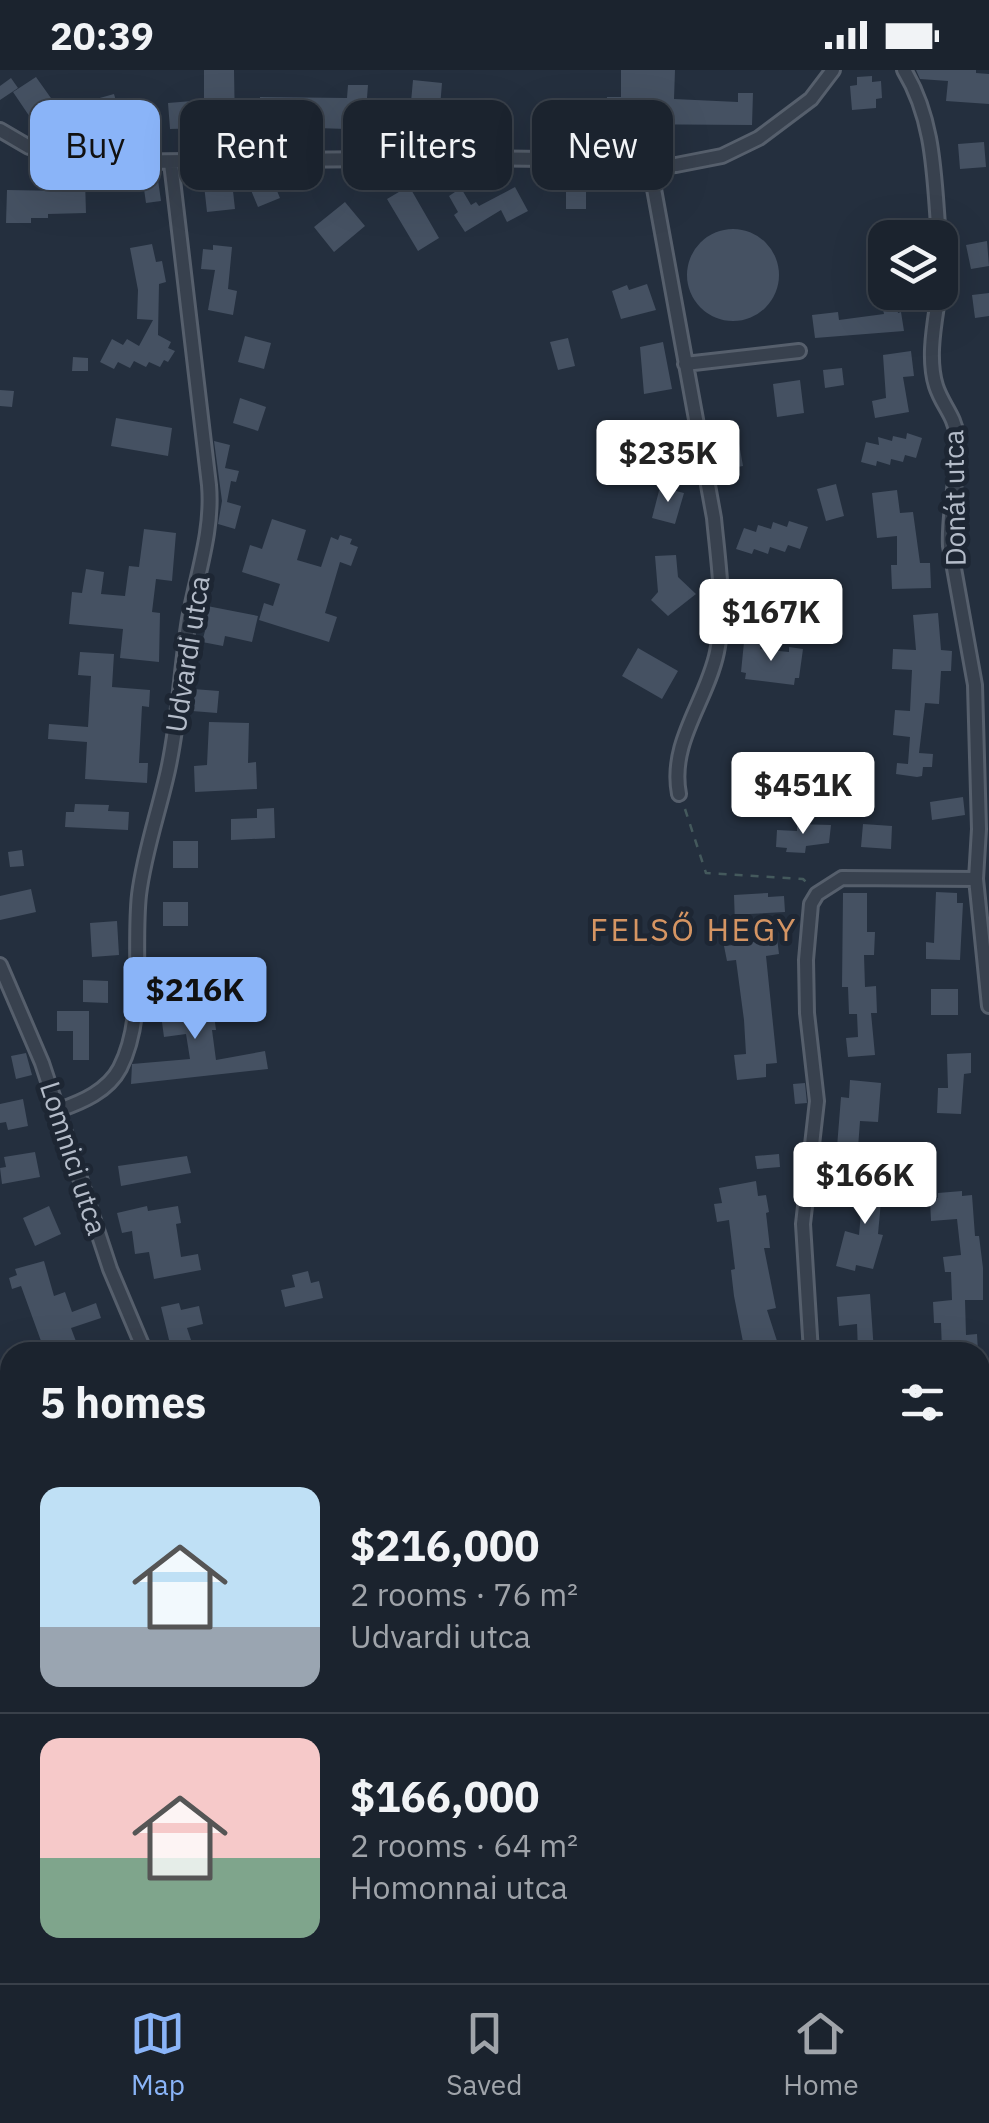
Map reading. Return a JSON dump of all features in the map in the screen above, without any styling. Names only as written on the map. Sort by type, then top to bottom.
[{"type":"street","points":[[673,165],[742,149],[795,114],[833,70]]},
{"type":"street","points":[[904,70],[917,94],[931,143],[937,220]]},
{"type":"street","points":[[0,130],[29,147],[98,162],[532,159]]},
{"type":"street","name":"Udvardi utca","points":[[59,1110],[102,1088],[119,1070],[128,1043],[139,894],[168,771],[190,619],[209,533],[209,485],[171,163]]},
{"type":"street","points":[[654,190],[714,518],[719,612],[718,646],[711,677],[680,750],[675,774],[679,794]]},
{"type":"street","name":"Donát utca","points":[[936,310],[932,338],[934,382],[955,420],[957,440],[950,546],[974,673],[984,831],[976,878],[989,1006]]},
{"type":"street","points":[[685,364],[799,352]]},
{"type":"street","points":[[811,1342],[803,1224],[817,1101],[807,1013],[810,904],[817,894],[842,878],[976,878]]},
{"type":"street","name":"Lomnici utca","points":[[0,965],[59,1110],[110,1269],[141,1342]]},
{"type":"path","points":[[679,794],[706,873],[804,879],[817,894]]},
{"type":"building","points":[[204,70],[234,70],[235,100],[204,100]]},
{"type":"building","points":[[621,70],[675,70],[674,99],[738,102],[738,93],[753,93],[752,125],[673,124],[673,100],[607,100],[621,97]]},
{"type":"building","points":[[916,70],[976,70],[989,74],[989,104],[946,101],[948,81],[920,79]]},
{"type":"building","points":[[872,76],[872,82],[881,81],[882,98],[876,99],[876,108],[852,110],[850,86],[857,85],[857,77]]},
{"type":"building","points":[[36,77],[52,100],[30,100],[30,117],[13,92]]},
{"type":"building","points":[[11,78],[18,88],[0,100],[0,86]]},
{"type":"building","points":[[413,80],[442,83],[441,100],[411,100]]},
{"type":"building","points":[[348,85],[368,85],[367,98],[389,100],[343,100],[343,129],[323,128],[323,100],[260,100],[347,98]]},
{"type":"building","points":[[114,94],[116,100],[93,100]]},
{"type":"building","points":[[180,102],[180,129],[170,129],[168,103]]},
{"type":"building","points":[[984,142],[986,167],[960,169],[958,144]]},
{"type":"building","points":[[515,187],[528,211],[507,222],[501,210],[465,232],[454,215],[458,212],[449,196],[462,190],[471,205],[476,202],[479,206]]},
{"type":"building","points":[[7,190],[85,190],[86,213],[48,214],[48,218],[31,218],[31,223],[6,223]]},
{"type":"building","points":[[144,190],[159,190],[161,201],[146,203]]},
{"type":"building","points":[[205,190],[233,190],[235,209],[207,212]]},
{"type":"building","points":[[251,190],[277,190],[280,198],[258,207]]},
{"type":"building","points":[[402,190],[411,190],[439,238],[418,251],[387,199]]},
{"type":"building","points":[[566,190],[586,190],[586,209],[566,209]]},
{"type":"building","points":[[345,202],[365,226],[334,252],[314,227]]},
{"type":"building","points":[[733,229],[751,232],[766,242],[776,257],[776,293],[766,308],[751,318],[733,321],[715,318],[700,308],[690,293],[687,275],[690,257],[700,242],[715,232]]},
{"type":"building","points":[[987,241],[989,266],[971,269],[966,245]]},
{"type":"building","points":[[152,244],[156,262],[162,261],[166,282],[159,284],[158,335],[171,342],[168,348],[175,351],[160,367],[149,362],[146,367],[134,361],[130,368],[118,362],[114,369],[100,362],[112,339],[123,345],[127,339],[139,346],[153,320],[137,319],[138,290],[130,248]]},
{"type":"building","points":[[213,245],[232,247],[228,289],[237,291],[233,315],[208,310],[215,270],[201,269],[203,249],[213,250]]},
{"type":"building","points":[[647,284],[656,310],[621,319],[612,291]]},
{"type":"building","points":[[989,293],[989,316],[975,318],[972,295]]},
{"type":"building","points":[[883,310],[901,312],[904,331],[815,338],[812,315],[838,312],[839,320],[884,314]]},
{"type":"building","points":[[245,336],[271,343],[264,369],[238,362]]},
{"type":"building","points":[[568,338],[575,366],[558,370],[550,342]]},
{"type":"building","points":[[663,342],[672,389],[644,394],[640,347]]},
{"type":"building","points":[[911,351],[914,376],[903,377],[909,412],[875,418],[872,401],[886,398],[883,355]]},
{"type":"building","points":[[73,357],[88,358],[88,371],[72,371]]},
{"type":"building","points":[[842,368],[844,385],[825,388],[823,370]]},
{"type":"building","points":[[800,380],[804,413],[777,417],[773,384]]},
{"type":"building","points":[[0,390],[14,391],[12,407],[0,406]]},
{"type":"building","points":[[240,398],[266,407],[258,431],[233,423]]},
{"type":"building","points":[[116,418],[172,428],[168,456],[111,446]]},
{"type":"building","points":[[675,429],[681,453],[626,469],[619,446]]},
{"type":"building","points":[[615,430],[619,445],[607,448],[602,433]]},
{"type":"building","points":[[737,432],[743,466],[716,471],[710,437]]},
{"type":"building","points":[[907,433],[922,438],[916,458],[905,455],[903,462],[891,459],[890,465],[861,462],[866,442],[879,445],[878,437],[892,441],[893,436],[906,439]]},
{"type":"building","points":[[214,441],[230,445],[225,468],[239,471],[236,482],[231,481],[227,502],[241,506],[235,529],[218,524],[222,501]]},
{"type":"building","points":[[836,484],[844,516],[826,521],[817,489]]},
{"type":"building","points":[[660,487],[684,493],[675,524],[652,518]]},
{"type":"building","points":[[897,490],[900,513],[913,512],[920,563],[930,563],[931,588],[892,589],[891,565],[897,565],[897,536],[877,538],[872,493]]},
{"type":"building","points":[[272,519],[306,530],[297,560],[321,567],[331,537],[338,540],[340,535],[352,539],[350,544],[358,547],[351,566],[340,562],[325,613],[337,617],[329,642],[259,620],[264,603],[273,606],[280,584],[242,572],[250,545],[262,549]]},
{"type":"building","points":[[789,521],[808,527],[800,549],[788,545],[785,552],[770,547],[768,554],[754,549],[752,554],[736,549],[744,528],[756,532],[758,525],[771,529],[773,522],[787,527]]},
{"type":"building","points":[[144,529],[176,533],[172,581],[156,579],[152,612],[160,613],[159,662],[120,658],[123,629],[69,624],[72,592],[82,593],[86,569],[104,572],[101,594],[125,596],[129,566],[139,567]]},
{"type":"building","points":[[676,555],[678,577],[696,594],[668,616],[651,600],[658,592],[655,556]]},
{"type":"building","points":[[202,605],[258,616],[252,642],[225,636],[223,646],[202,642],[205,631],[198,630]]},
{"type":"building","points":[[938,613],[941,650],[952,651],[951,671],[941,671],[939,704],[925,703],[919,753],[933,754],[932,767],[923,767],[922,776],[917,777],[896,774],[897,763],[908,764],[910,737],[893,735],[895,710],[910,711],[912,670],[892,669],[893,649],[916,650],[913,615]]},
{"type":"building","points":[[744,642],[761,644],[760,649],[803,649],[799,678],[795,678],[794,685],[745,679],[746,673],[741,672]]},
{"type":"building","points":[[638,648],[678,671],[662,699],[622,676]]},
{"type":"building","points":[[80,652],[114,654],[112,687],[150,690],[149,707],[142,706],[139,763],[148,763],[147,783],[85,779],[87,742],[48,739],[49,724],[88,727],[91,676],[78,675]]},
{"type":"building","points":[[193,689],[219,691],[217,713],[192,711]]},
{"type":"building","points":[[209,722],[249,723],[248,763],[256,762],[257,789],[195,792],[194,766],[207,765]]},
{"type":"building","points":[[830,783],[831,803],[792,805],[791,786]]},
{"type":"building","points":[[963,797],[965,815],[932,820],[930,802]]},
{"type":"building","points":[[75,804],[109,805],[108,811],[129,812],[128,830],[65,827],[66,812],[74,812]]},
{"type":"building","points":[[274,808],[275,838],[231,840],[231,819],[257,818],[257,809]]},
{"type":"building","points":[[797,824],[831,825],[829,843],[806,846],[805,853],[776,847],[777,830],[797,831]]},
{"type":"building","points":[[863,824],[892,826],[891,849],[861,847]]},
{"type":"building","points":[[173,841],[198,841],[198,868],[173,868]]},
{"type":"building","points":[[22,850],[24,866],[10,867],[8,852]]},
{"type":"building","points":[[31,889],[36,912],[0,920],[0,896]]},
{"type":"building","points":[[936,892],[957,893],[957,903],[963,903],[960,960],[926,959],[926,942],[934,943]]},
{"type":"building","points":[[768,893],[768,897],[784,896],[785,912],[749,914],[753,942],[777,938],[779,954],[766,956],[777,1063],[766,1064],[766,1077],[737,1080],[734,1055],[746,1054],[744,1020],[736,960],[727,961],[724,946],[734,945],[734,895]]},
{"type":"building","points":[[843,893],[867,893],[867,932],[875,932],[874,955],[864,955],[865,987],[876,986],[877,1013],[871,1013],[875,1055],[848,1057],[846,1038],[858,1037],[857,1014],[849,1014],[848,987],[842,987]]},
{"type":"building","points":[[163,902],[188,902],[188,926],[163,926]]},
{"type":"building","points":[[117,921],[119,955],[92,957],[90,923]]},
{"type":"building","points":[[83,980],[108,981],[108,1003],[83,1002]]},
{"type":"building","points":[[202,986],[203,991],[216,989],[216,1030],[212,1030],[216,1060],[265,1051],[268,1069],[131,1084],[132,1064],[190,1059],[186,1034],[164,1037],[161,1015],[172,1014],[169,990]]},
{"type":"building","points":[[931,989],[958,989],[958,1015],[931,1015]]},
{"type":"building","points":[[57,1011],[89,1011],[89,1060],[73,1060],[73,1031],[57,1031]]},
{"type":"building","points":[[26,1053],[32,1075],[16,1079],[11,1056]]},
{"type":"building","points":[[971,1053],[971,1073],[964,1074],[961,1114],[937,1113],[938,1088],[948,1088],[947,1054]]},
{"type":"building","points":[[850,1080],[881,1083],[878,1122],[860,1121],[858,1148],[837,1147],[841,1097],[849,1098]]},
{"type":"building","points":[[805,1083],[807,1103],[795,1104],[793,1084]]},
{"type":"building","points":[[23,1099],[28,1126],[8,1130],[6,1122],[0,1123],[0,1104]]},
{"type":"building","points":[[35,1152],[40,1177],[2,1184],[0,1168],[6,1167],[4,1157]]},
{"type":"building","points":[[779,1154],[780,1167],[757,1169],[755,1156]]},
{"type":"building","points":[[187,1156],[191,1173],[121,1186],[118,1166]]},
{"type":"building","points":[[865,1168],[884,1169],[878,1234],[883,1235],[873,1269],[856,1265],[855,1271],[836,1266],[845,1231],[859,1235]]},
{"type":"building","points":[[756,1181],[758,1196],[766,1195],[770,1248],[764,1248],[776,1308],[767,1310],[777,1342],[743,1342],[731,1270],[735,1269],[729,1220],[717,1222],[714,1204],[722,1203],[719,1188]]},
{"type":"building","points":[[962,1191],[962,1196],[972,1195],[975,1236],[979,1236],[983,1268],[983,1300],[965,1300],[966,1335],[977,1334],[977,1342],[942,1342],[941,1323],[934,1323],[933,1302],[952,1300],[951,1272],[945,1272],[943,1257],[961,1255],[957,1219],[931,1221],[930,1199],[938,1198],[938,1193]]},
{"type":"building","points":[[49,1206],[61,1234],[35,1246],[23,1218]]},
{"type":"building","points":[[147,1206],[148,1211],[178,1206],[181,1223],[176,1224],[181,1257],[198,1254],[201,1270],[154,1279],[149,1252],[135,1254],[132,1231],[122,1233],[117,1213]]},
{"type":"building","points":[[44,1261],[54,1296],[65,1292],[72,1312],[96,1303],[101,1318],[71,1328],[76,1342],[41,1342],[21,1286],[12,1289],[9,1278],[17,1275],[15,1269]]},
{"type":"building","points":[[308,1271],[311,1283],[319,1281],[323,1298],[285,1307],[281,1290],[295,1287],[292,1275]]},
{"type":"building","points":[[870,1294],[873,1342],[858,1342],[857,1324],[839,1326],[837,1297]]},
{"type":"building","points":[[179,1303],[181,1310],[199,1306],[203,1324],[187,1328],[192,1342],[170,1342],[161,1307]]},
{"type":"district","name":"FELSŐ HEGY","points":[[694,929]]}]
